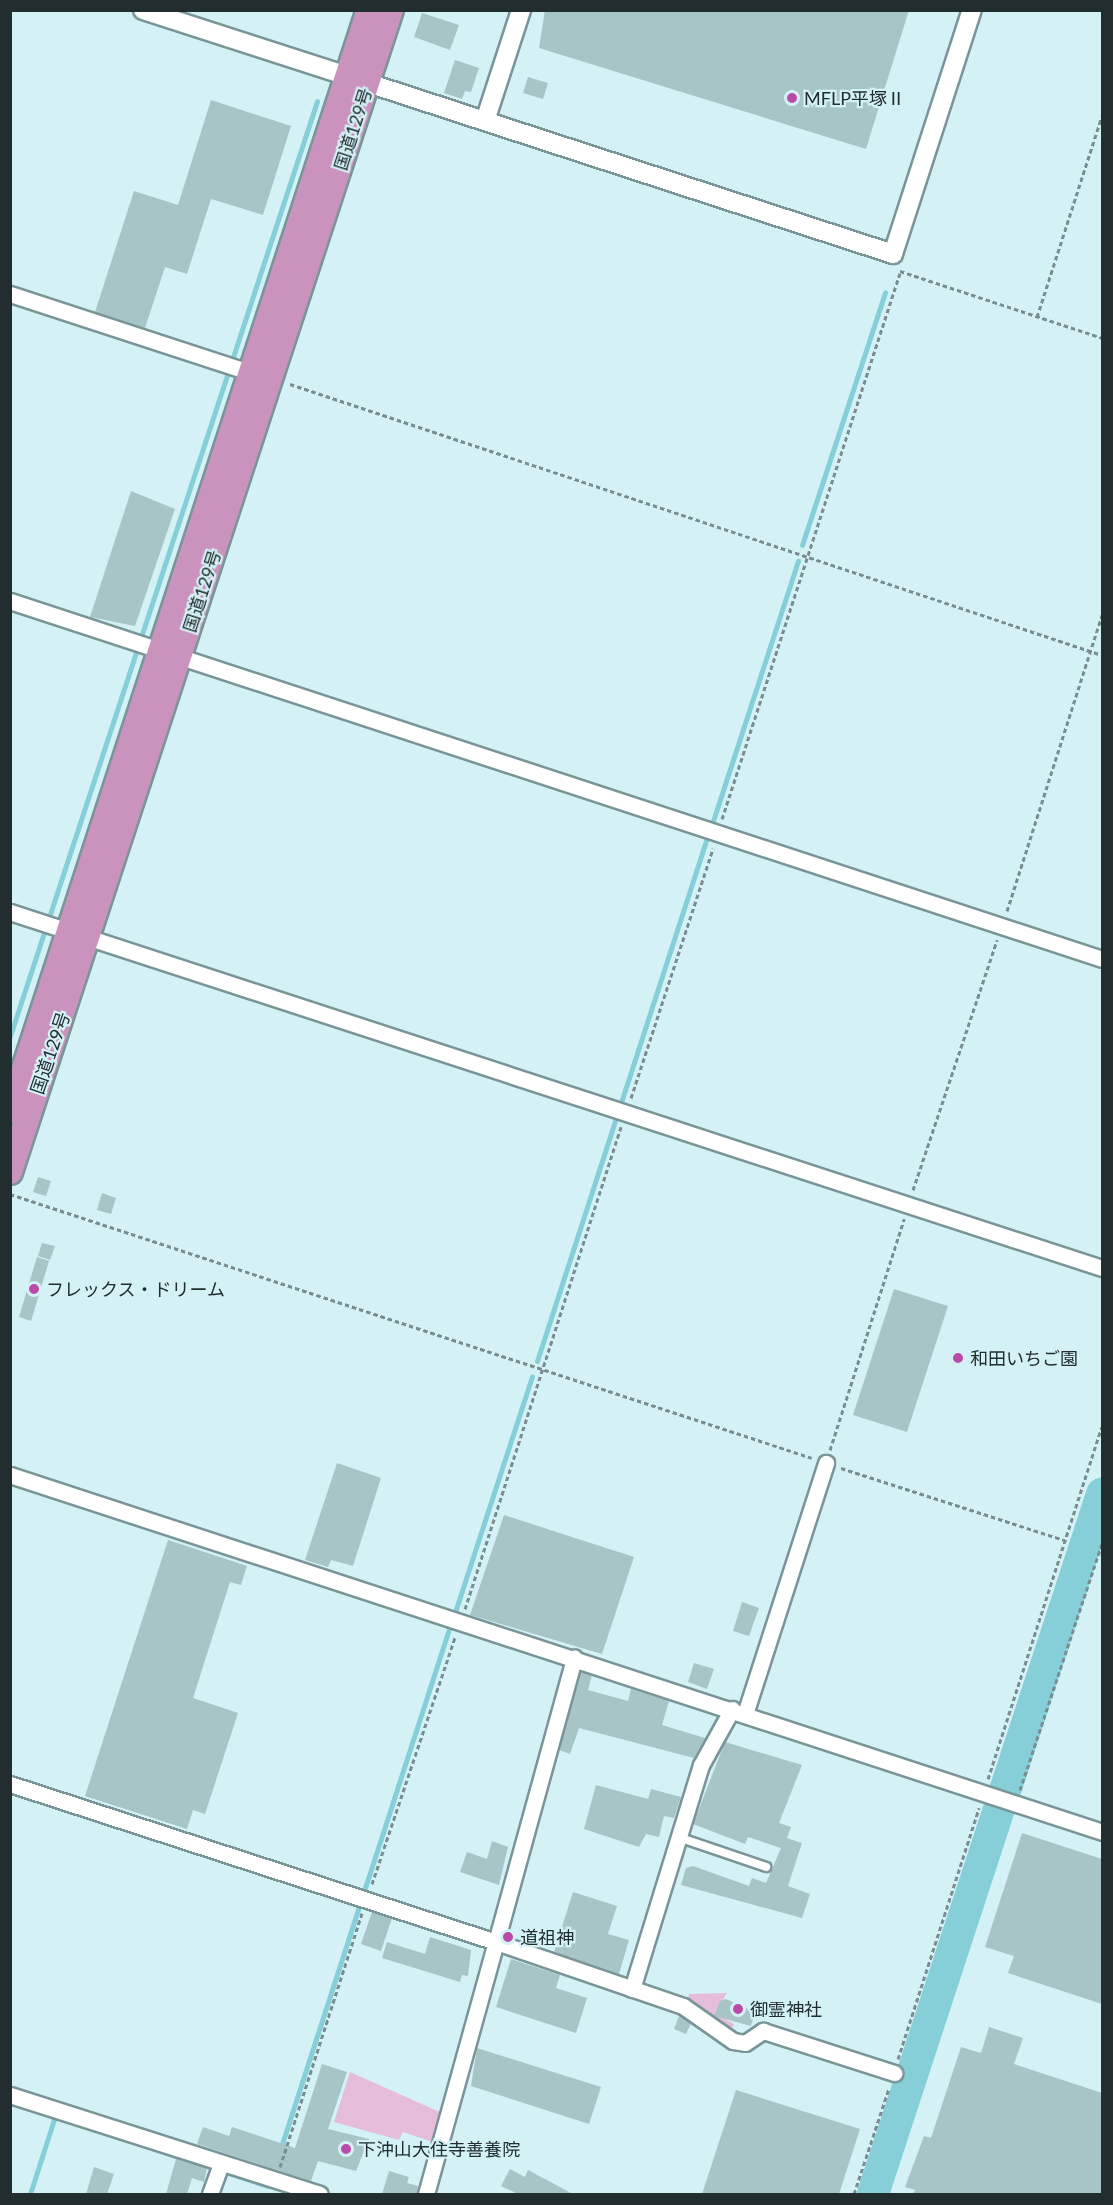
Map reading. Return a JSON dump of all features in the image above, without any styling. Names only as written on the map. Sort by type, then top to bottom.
[{"type":"highway","name":"国道129号","points":[[358,80],[369,10]]},
{"type":"highway","name":"国道129号","points":[[10,1112],[62,929],[245,370],[358,80],[391,10]]},
{"type":"highway","name":"国道129号","points":[[10,1172],[62,929]]},
{"type":"street","points":[[143,10],[173,15],[358,80],[893,254],[972,10]]},
{"type":"street","points":[[484,121],[521,10]]},
{"type":"street","points":[[10,294],[245,370]]},
{"type":"street","points":[[10,602],[1102,959]]},
{"type":"street","points":[[10,912],[1102,1268]]},
{"type":"street","points":[[632,1989],[681,1838],[701,1765],[739,1712],[826,1463]]},
{"type":"street","points":[[10,1475],[1102,1832]]},
{"type":"street","points":[[426,2194],[574,1658]]},
{"type":"street","points":[[10,1784],[496,1942],[683,2006],[733,2041],[746,2043],[763,2031],[894,2073]]},
{"type":"street","points":[[10,2095],[220,2168],[270,2179],[320,2194]]},
{"type":"street","points":[[210,2194],[220,2168]]},
{"type":"lane","points":[[681,1838],[766,1867]]},
{"type":"path","points":[[1037,317],[1102,116]]},
{"type":"path","points":[[461,1622],[620,1112],[718,833],[900,273],[893,254]]},
{"type":"path","points":[[900,273],[1102,338]]},
{"type":"path","points":[[245,370],[1102,656]]},
{"type":"path","points":[[826,1463],[1102,615]]},
{"type":"path","points":[[10,1194],[1064,1540]]},
{"type":"path","points":[[854,2194],[987,1794],[1064,1540],[1102,1427]]},
{"type":"path","points":[[1014,1803],[1102,1544]]},
{"type":"shaded area","points":[[727,1993],[715,2013],[734,2024],[730,2033],[688,1999],[689,1994]]},
{"type":"shaded area","points":[[350,2072],[442,2113],[433,2142],[403,2132],[399,2140],[334,2122]]},
{"type":"building","name":"MFLP平塚Ⅱ","points":[[545,10],[909,10],[866,149],[539,48]]},
{"type":"building","points":[[422,13],[459,25],[450,50],[414,37]]},
{"type":"building","points":[[455,60],[479,68],[471,92],[465,91],[462,99],[444,93]]},
{"type":"building","points":[[528,77],[548,83],[543,99],[523,93]]},
{"type":"building","points":[[211,100],[291,126],[263,215],[211,199],[187,274],[165,267],[145,328],[95,312],[134,191],[178,205]]},
{"type":"building","points":[[131,491],[175,509],[135,626],[90,617]]},
{"type":"building","points":[[38,1177],[51,1181],[46,1196],[33,1192]]},
{"type":"building","points":[[102,1193],[116,1198],[111,1214],[97,1210]]},
{"type":"building","points":[[42,1243],[55,1246],[50,1260],[38,1256]]},
{"type":"building","name":"フレックス・ドリーム","points":[[37,1257],[49,1261],[31,1321],[19,1317]]},
{"type":"building","points":[[894,1289],[948,1306],[907,1432],[853,1415]]},
{"type":"building","points":[[337,1463],[381,1478],[353,1566],[331,1560],[328,1567],[305,1560]]},
{"type":"building","points":[[504,1515],[634,1557],[602,1654],[470,1615]]},
{"type":"building","points":[[168,1540],[247,1566],[241,1585],[230,1582],[193,1698],[238,1713],[205,1814],[193,1810],[187,1829],[85,1796]]},
{"type":"building","points":[[742,1602],[759,1608],[749,1636],[733,1631]]},
{"type":"building","points":[[694,1663],[714,1669],[707,1689],[688,1682]]},
{"type":"building","points":[[580,1672],[592,1675],[588,1690],[628,1701],[631,1689],[669,1701],[662,1725],[705,1738],[694,1758],[579,1728],[570,1754],[559,1750]]},
{"type":"building","points":[[725,1742],[802,1765],[779,1823],[791,1827],[787,1838],[802,1843],[788,1886],[810,1894],[802,1918],[681,1885],[686,1868],[693,1866],[749,1886],[752,1878],[766,1883],[781,1848],[748,1837],[745,1844],[693,1824]]},
{"type":"building","points":[[596,1785],[648,1799],[651,1789],[681,1797],[674,1818],[664,1816],[659,1837],[646,1834],[639,1847],[584,1829]]},
{"type":"building","points":[[1022,1833],[1102,1859],[1102,2004],[1008,1973],[1014,1956],[985,1947]]},
{"type":"building","points":[[492,1841],[508,1847],[499,1885],[460,1872],[467,1852],[487,1859]]},
{"type":"building","points":[[573,1892],[617,1906],[608,1934],[629,1940],[619,1974],[554,1952]]},
{"type":"building","points":[[372,1912],[392,1918],[381,1951],[361,1944]]},
{"type":"building","points":[[430,1937],[471,1950],[468,1976],[462,1975],[460,1982],[382,1958],[387,1942],[425,1954]]},
{"type":"building","points":[[511,1959],[560,1975],[556,1988],[587,1998],[576,2033],[496,2007]]},
{"type":"building","points":[[726,1999],[755,2012],[751,2026],[714,2016],[720,2001]]},
{"type":"building","points":[[679,2016],[691,2023],[686,2034],[674,2029]]},
{"type":"building","points":[[989,2027],[1023,2038],[1014,2064],[1102,2093],[1102,2194],[913,2194],[915,2190],[905,2187],[924,2136],[931,2138],[961,2047],[981,2053]]},
{"type":"building","points":[[477,2048],[601,2087],[589,2124],[471,2086]]},
{"type":"building","points":[[322,2064],[347,2072],[328,2129],[369,2139],[356,2171],[318,2161],[311,2181],[197,2144],[203,2127],[229,2136],[232,2127],[295,2148]]},
{"type":"building","points":[[736,2090],[860,2129],[839,2194],[702,2194]]},
{"type":"building","points":[[176,2159],[207,2168],[204,2182],[192,2178],[187,2194],[166,2194]]},
{"type":"building","points":[[94,2167],[114,2174],[107,2194],[86,2194]]},
{"type":"building","points":[[510,2169],[525,2177],[528,2170],[573,2194],[518,2194],[501,2186]]},
{"type":"building","points":[[389,2171],[409,2177],[407,2183],[418,2186],[417,2194],[382,2194]]},
{"type":"waterway","points":[[10,1036],[317,101]]},
{"type":"waterway","points":[[802,545],[885,292]]},
{"type":"waterway","points":[[712,824],[798,561]]},
{"type":"waterway","points":[[537,1361],[706,841]]},
{"type":"waterway","points":[[455,1612],[532,1376]]},
{"type":"waterway","points":[[873,2194],[1102,1494]]},
{"type":"waterway","points":[[280,2150],[449,1629]]},
{"type":"waterway","points":[[30,2194],[55,2116],[61,2118]]},
{"type":"waterway","points":[[164,2152],[268,2186],[270,2179]]},
{"type":"place","name":"MFLP平塚Ⅱ","points":[[792,98]]},
{"type":"place","name":"フレックス・ドリーム","points":[[34,1289]]},
{"type":"place","name":"和田いちご園","points":[[958,1358]]},
{"type":"place","name":"道祖神","points":[[508,1937]]},
{"type":"place","name":"御霊神社","points":[[738,2009]]},
{"type":"place","name":"下沖山大住寺善養院","points":[[346,2149]]}]
